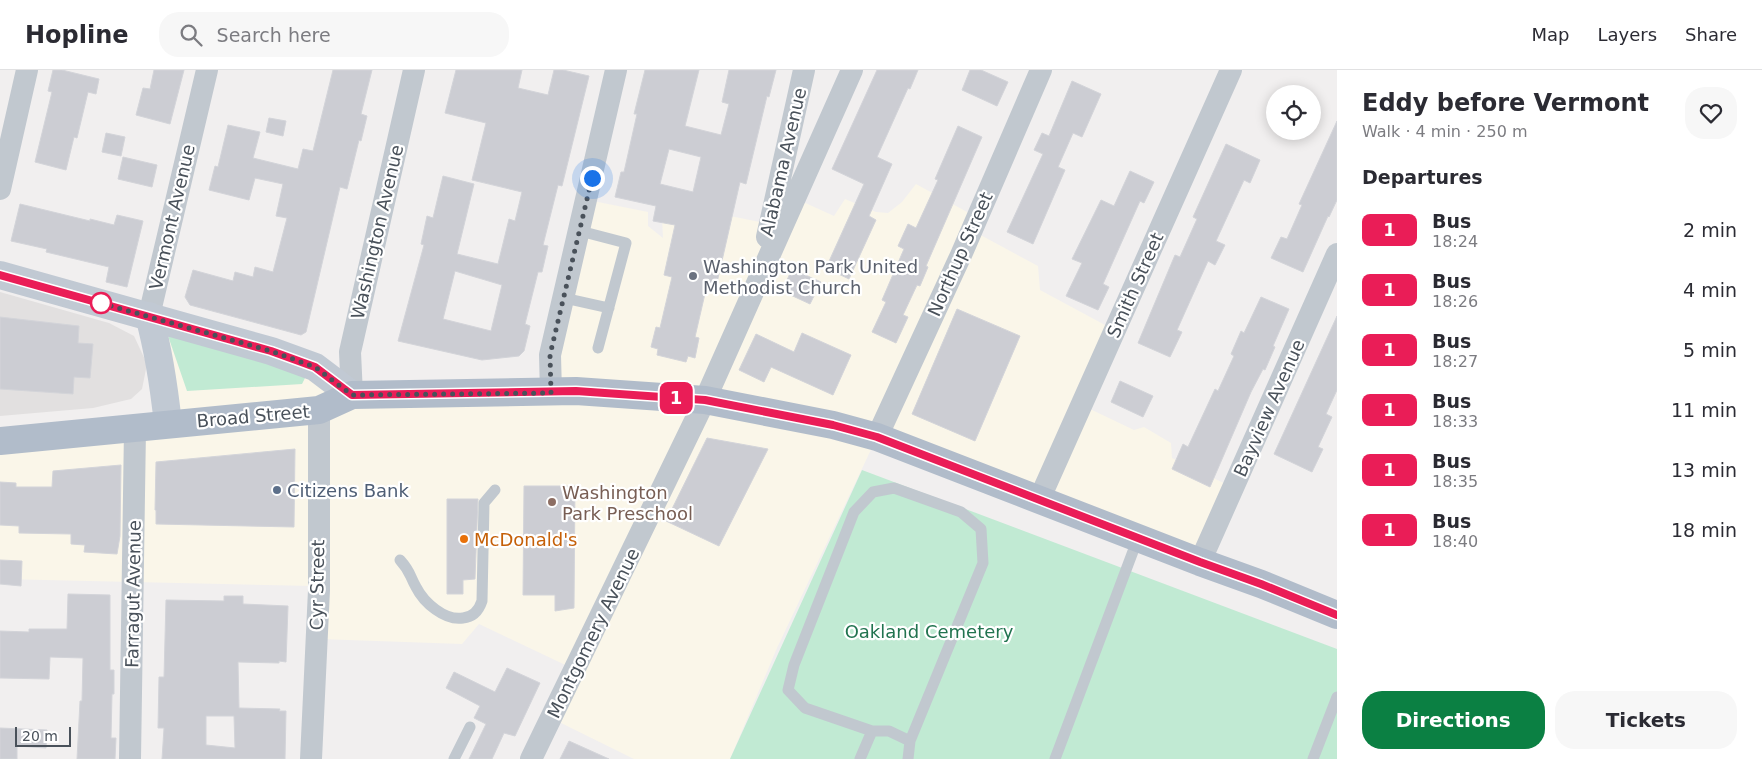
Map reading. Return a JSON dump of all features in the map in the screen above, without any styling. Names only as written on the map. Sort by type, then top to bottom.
[{"type":"main road","points":[[0,276],[271,351],[315,367],[352,395]]},
{"type":"main road","name":"Vermont Avenue","points":[[149,316],[163,374],[168,424]]},
{"type":"main road","name":"Broad Street","points":[[0,441],[319,410],[352,395],[551,393],[576,391],[705,400],[833,425],[877,437],[1337,615]]},
{"type":"street","points":[[0,189],[27,70]]},
{"type":"street","name":"Vermont Avenue","points":[[149,316],[207,70]]},
{"type":"street","name":"Washington Avenue","points":[[352,395],[350,352],[414,70]]},
{"type":"street","points":[[551,393],[550,355],[616,70]]},
{"type":"street","name":"Alabama Avenue","points":[[756,284],[804,70]]},
{"type":"street","name":"Montgomery Avenue","points":[[531,759],[705,400],[852,70]]},
{"type":"street","name":"Northup Street","points":[[877,437],[961,255],[1041,70]]},
{"type":"street","name":"Smith Street","points":[[1039,500],[1231,70]]},
{"type":"street","name":"Bayview Avenue","points":[[1200,562],[1337,254]]},
{"type":"street","name":"Cyr Street","points":[[311,759],[318,590],[319,410]]},
{"type":"street","name":"Farragut Avenue","points":[[130,759],[135,429]]},
{"type":"lane","points":[[580,231],[626,243],[598,348]]},
{"type":"lane","points":[[564,298],[609,308]]},
{"type":"lane","points":[[908,759],[910,741],[983,563],[981,529],[961,512],[894,488],[873,492],[854,512],[794,665],[788,690],[805,708],[872,731],[889,731],[910,741]]},
{"type":"lane","points":[[400,560],[410,570],[416,588],[425,600],[439,612],[449,617],[462,619],[471,616],[479,609],[482,601],[484,503],[495,490]]},
{"type":"lane","points":[[1055,759],[1138,538]]},
{"type":"lane","points":[[1313,759],[1337,697]]},
{"type":"lane","points":[[454,759],[470,727]]},
{"type":"lane","points":[[860,759],[872,731]]},
{"type":"shaded area","points":[[916,184],[978,218],[975,232],[1038,266],[1040,290],[1118,332],[1090,409],[1134,430],[1144,427],[1171,443],[1172,458],[1236,489],[1200,562],[877,437],[777,648],[730,759],[634,759],[557,721],[578,671],[479,624],[462,644],[319,639],[313,586],[0,579],[0,439],[176,420],[142,324],[346,382],[548,392],[593,201],[648,212],[648,226],[663,238],[662,218],[674,205],[770,224],[801,201],[834,216],[845,199],[876,212],[888,213],[902,202]]},
{"type":"shaded area","points":[[0,292],[109,323],[134,336],[147,364],[142,389],[131,399],[93,408],[0,416]]},
{"type":"green space","points":[[166,330],[303,371],[305,378],[302,384],[187,391]]},
{"type":"green space","name":"Oakland Cemetery","points":[[862,470],[1337,649],[1337,759],[730,759]]},
{"type":"building","points":[[53,70],[62,70],[99,79],[96,94],[88,92],[77,138],[74,137],[66,170],[35,162],[52,92],[48,91]]},
{"type":"building","points":[[154,70],[184,70],[170,124],[136,115],[143,88],[150,89]]},
{"type":"building","points":[[333,70],[372,70],[361,114],[367,116],[361,141],[359,140],[347,189],[340,187],[306,332],[301,335],[190,305],[185,297],[193,270],[233,281],[235,272],[253,277],[255,267],[273,272],[287,218],[276,216],[283,184],[255,178],[249,200],[209,190],[215,166],[218,167],[228,125],[260,132],[253,158],[298,169],[303,149],[313,151]]},
{"type":"building","points":[[456,70],[522,70],[518,88],[548,95],[554,70],[563,70],[589,76],[562,186],[558,185],[543,245],[548,246],[542,272],[538,272],[525,324],[530,326],[524,351],[519,356],[482,360],[398,341],[424,245],[421,244],[427,216],[433,218],[443,176],[474,184],[457,254],[498,264],[509,219],[515,221],[522,192],[472,180],[486,123],[445,113]],"holes":[[[455,271],[502,285],[491,331],[443,319]]]},
{"type":"building","points":[[645,70],[699,70],[685,126],[721,135],[729,104],[722,102],[729,70],[776,70],[769,97],[767,96],[746,184],[740,182],[716,287],[707,285],[695,337],[699,338],[695,358],[688,356],[686,362],[657,355],[658,349],[651,347],[656,327],[660,328],[672,277],[664,275],[675,225],[653,221],[656,206],[615,197],[621,172],[624,172],[637,114],[634,114]],"holes":[[[669,149],[701,157],[693,192],[660,184]]]},
{"type":"building","points":[[877,70],[918,70],[877,157],[892,164],[869,216],[876,220],[849,279],[826,268],[864,184],[832,169]]},
{"type":"building","points":[[970,70],[981,70],[1008,82],[997,106],[962,90]]},
{"type":"building","points":[[1072,81],[1101,94],[1082,137],[1073,133],[1058,167],[1065,170],[1033,244],[1007,232],[1043,154],[1034,150],[1042,133],[1049,136]]},
{"type":"building","points":[[269,118],[286,121],[283,136],[266,132]]},
{"type":"building","points":[[1337,121],[1337,200],[1303,272],[1271,258],[1281,237],[1287,239],[1302,205],[1299,204]]},
{"type":"building","points":[[958,126],[982,137],[926,266],[928,267],[920,286],[917,285],[903,315],[908,317],[896,343],[872,332],[886,302],[882,300],[904,249],[898,246],[908,224],[916,228],[938,180],[935,179]]},
{"type":"building","points":[[106,133],[125,137],[121,156],[102,152]]},
{"type":"building","points":[[1226,144],[1260,160],[1250,183],[1244,180],[1216,241],[1225,245],[1215,265],[1208,261],[1177,330],[1182,332],[1170,357],[1138,343],[1175,255],[1180,257],[1197,219],[1193,217]]},
{"type":"building","points":[[123,157],[157,165],[152,187],[118,179]]},
{"type":"building","points":[[1130,171],[1154,182],[1144,203],[1140,201],[1103,284],[1109,287],[1098,310],[1066,296],[1082,263],[1072,259],[1101,200],[1114,206]]},
{"type":"building","points":[[20,204],[114,225],[117,215],[143,221],[127,287],[106,282],[109,267],[46,252],[47,249],[11,241]]},
{"type":"building","points":[[792,269],[821,282],[810,304],[782,291]]},
{"type":"building","points":[[1261,297],[1289,309],[1265,370],[1263,369],[1251,392],[1210,487],[1172,469],[1183,444],[1188,447],[1215,389],[1218,391],[1234,356],[1231,354],[1241,331],[1244,333]]},
{"type":"building","points":[[957,309],[1020,336],[975,441],[912,414]]},
{"type":"building","points":[[1337,316],[1337,390],[1326,414],[1332,417],[1318,447],[1323,449],[1312,472],[1274,454]]},
{"type":"building","points":[[0,317],[79,326],[78,343],[93,344],[90,378],[74,377],[73,394],[0,389]]},
{"type":"building","points":[[802,333],[851,355],[833,395],[771,367],[764,382],[739,370],[756,334],[794,352]]},
{"type":"building","points":[[1120,381],[1153,396],[1143,417],[1111,402]]},
{"type":"building","points":[[707,438],[768,449],[719,546],[666,521]]},
{"type":"building","points":[[295,449],[294,527],[156,524],[156,462]]},
{"type":"building","points":[[121,465],[120,536],[117,554],[84,552],[85,545],[71,544],[71,534],[19,533],[19,526],[0,525],[0,482],[16,483],[16,487],[52,487],[53,471]]},
{"type":"building","points":[[524,486],[575,486],[574,608],[555,611],[555,595],[523,595]]},
{"type":"building","name":"McDonald's","points":[[447,499],[478,499],[475,579],[463,580],[463,594],[447,594]]},
{"type":"building","points":[[0,560],[22,561],[21,586],[0,584]]},
{"type":"building","points":[[68,594],[110,595],[110,670],[114,670],[111,738],[116,738],[115,759],[77,759],[80,701],[82,701],[83,658],[50,657],[49,679],[0,678],[0,631],[29,632],[29,629],[67,629]]},
{"type":"building","points":[[224,596],[243,596],[243,604],[288,606],[286,662],[238,662],[239,708],[280,709],[279,711],[286,711],[285,759],[162,759],[164,728],[158,728],[159,677],[164,677],[166,600],[224,601]],"holes":[[[206,716],[234,716],[235,748],[206,745]]]},
{"type":"building","points":[[507,668],[540,683],[515,736],[504,733],[492,759],[469,759],[486,724],[474,718],[480,706],[446,688],[454,672],[495,692]]},
{"type":"building","points":[[0,728],[47,730],[46,748],[17,746],[17,759],[0,759]]},
{"type":"building","points":[[569,741],[609,759],[560,759]]},
{"type":"bus line","name":"1","points":[[0,275],[271,351],[315,367],[352,395],[405,396],[576,391],[705,400],[833,425],[877,437],[1337,615]]},
{"type":"place","name":"Washington Park United Methodist Church","points":[[693,276]]},
{"type":"place","name":"Citizens Bank","points":[[277,490]]},
{"type":"place","name":"Washington Park Preschool","points":[[552,502]]},
{"type":"place","name":"McDonald's","points":[[464,539]]},
{"type":"route","points":[[101,303],[93,301],[271,351],[315,367],[352,395],[405,396],[551,393],[550,355],[592,178]]}]
